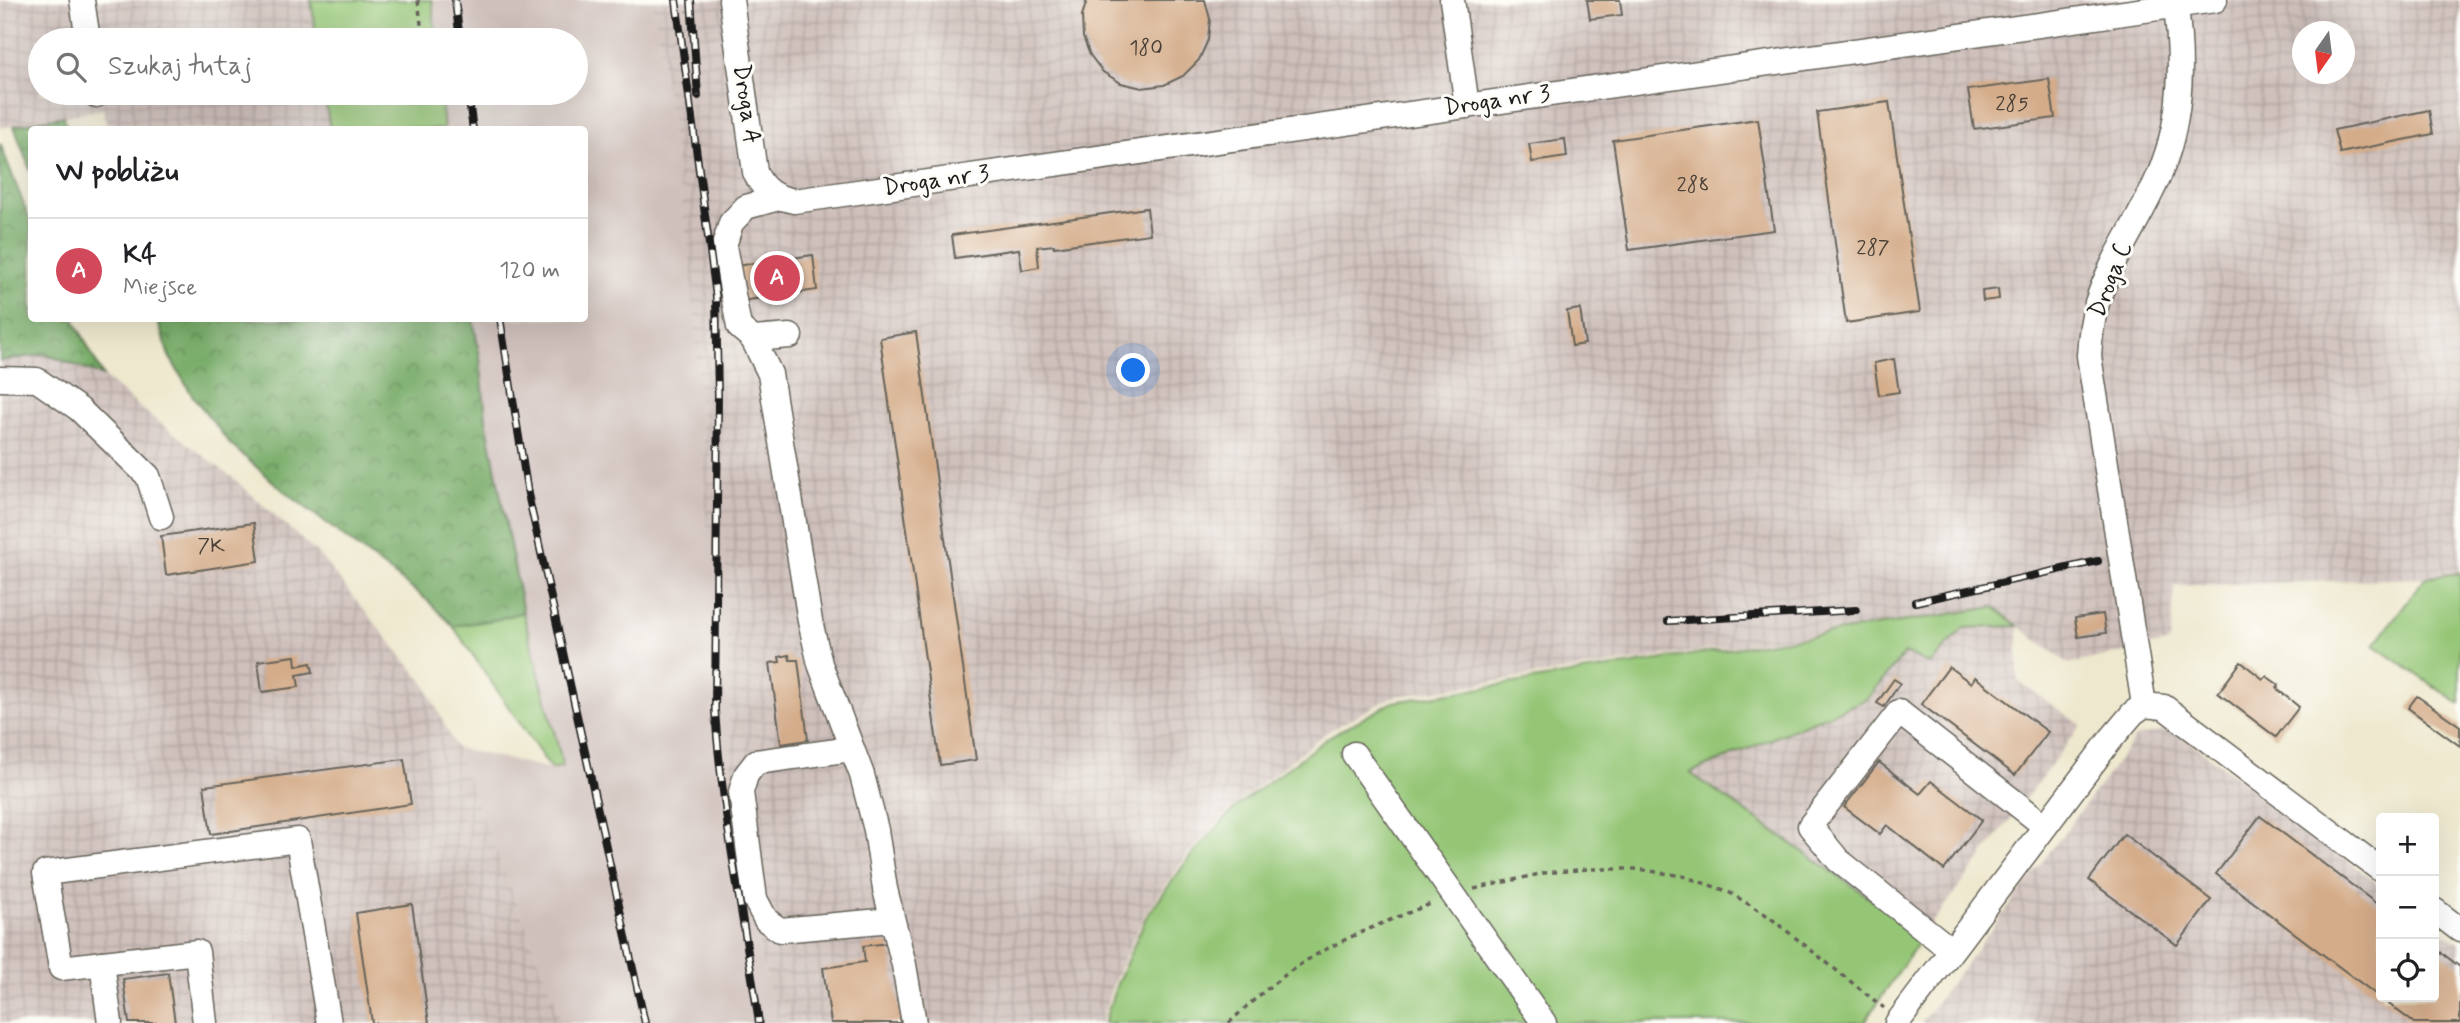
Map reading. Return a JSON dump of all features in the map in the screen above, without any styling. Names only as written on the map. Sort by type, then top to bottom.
[{"type":"street","points":[[82,0],[86,28]]},
{"type":"street","name":"Droga A","points":[[731,0],[755,172],[766,191],[779,198]]},
{"type":"street","points":[[1452,0],[1467,106]]},
{"type":"street","name":"Droga nr 3","points":[[914,1023],[876,830],[862,775],[820,664],[810,621],[770,374],[753,340],[739,327],[724,246],[731,223],[746,208],[779,198],[794,201],[2175,3],[2215,0]]},
{"type":"street","name":"Droga C","points":[[2144,705],[2089,356],[2097,303],[2152,190],[2171,138],[2181,74],[2180,35],[2175,3]]},
{"type":"street","points":[[753,340],[790,336]]},
{"type":"street","points":[[0,379],[37,380],[79,409],[148,476],[161,517]]},
{"type":"street","points":[[1898,1022],[2111,739],[2133,713],[2144,705],[2164,707],[2376,866]]},
{"type":"street","points":[[1951,950],[1838,860],[1810,826],[1899,712],[2045,826]]},
{"type":"street","points":[[852,749],[756,762],[746,775],[741,792],[755,898],[765,920],[780,930],[892,920]]},
{"type":"street","points":[[1354,754],[1544,1023]]},
{"type":"street","points":[[205,1023],[197,952],[61,968],[46,873],[298,840],[329,1023]]},
{"type":"street","points":[[2439,914],[2460,930]]},
{"type":"street","points":[[102,963],[110,1023]]},
{"type":"path","points":[[418,0],[422,28]]},
{"type":"path","points":[[1229,1023],[1256,997],[1314,956],[1380,924],[1453,894],[1544,873],[1588,869],[1638,869],[1682,876],[1727,891],[1768,916],[1808,946],[1898,1022]]},
{"type":"shaded area","points":[[0,0],[311,0],[315,28],[28,28],[28,105],[326,105],[330,126],[107,126],[104,109],[0,128]]},
{"type":"shaded area","points":[[432,0],[653,0],[691,272],[707,526],[724,526],[731,783],[754,930],[778,1023],[564,1023],[456,748],[551,769],[562,765],[523,612],[486,419],[474,322],[588,322],[588,126],[444,126],[441,105],[588,105],[588,28],[435,28]]},
{"type":"shaded area","points":[[653,0],[2460,0],[2460,573],[2425,578],[2175,586],[2170,642],[2069,664],[2018,626],[2018,681],[2081,725],[1923,935],[1689,773],[1867,699],[1905,653],[1930,663],[1964,628],[2017,626],[1994,607],[1392,697],[1327,732],[1235,805],[1189,853],[1145,914],[1113,984],[1101,1023],[778,1023],[754,930],[731,783],[724,526],[707,527],[691,272]]},
{"type":"shaded area","points":[[45,354],[103,376],[233,478],[319,555],[425,684],[456,748],[564,1023],[0,1023],[0,361]]},
{"type":"shaded area","points":[[2173,729],[2376,882],[2376,1002],[2439,1002],[2439,929],[2460,945],[2460,1023],[1921,1023],[2136,737]]},
{"type":"green space","points":[[311,0],[432,0],[435,28],[315,28]]},
{"type":"green space","points":[[326,105],[441,105],[444,126],[330,126]]},
{"type":"green space","points":[[64,116],[66,126],[28,126],[28,165],[14,126]]},
{"type":"green space","points":[[0,143],[28,215],[28,322],[76,322],[103,376],[45,354],[0,361]]},
{"type":"green space","points":[[158,322],[474,322],[486,419],[523,612],[494,620],[453,626],[428,601],[284,491],[231,445],[192,395],[169,356]]},
{"type":"green space","points":[[2460,573],[2460,704],[2374,645],[2425,578]]},
{"type":"green space","points":[[1994,607],[2018,626],[1964,628],[1930,664],[1905,653],[1867,699],[1690,773],[1923,935],[1864,1023],[1104,1023],[1116,986],[1146,917],[1190,857],[1237,806],[1330,736],[1393,702]]},
{"type":"green space","points":[[523,612],[563,766],[551,769],[453,626],[494,620]]},
{"type":"building","points":[[1087,0],[1205,0],[1210,19],[1208,40],[1199,60],[1183,76],[1164,85],[1142,88],[1121,83],[1103,72],[1090,55],[1083,37],[1082,16]]},
{"type":"building","points":[[1587,0],[1620,0],[1622,15],[1590,19]]},
{"type":"building","points":[[2049,79],[2055,118],[1974,129],[1968,90]]},
{"type":"building","points":[[1889,102],[1920,312],[1846,323],[1817,112]]},
{"type":"building","points":[[2429,110],[2433,134],[2340,153],[2334,130]]},
{"type":"building","points":[[1758,119],[1774,230],[1629,250],[1613,140]]},
{"type":"building","points":[[1565,139],[1567,157],[1532,162],[1529,144]]},
{"type":"building","points":[[1147,208],[1150,234],[1037,247],[1039,267],[1022,270],[1019,249],[955,258],[952,235]]},
{"type":"building","points":[[813,255],[817,290],[741,301],[736,266]]},
{"type":"building","points":[[1998,289],[1999,299],[1983,301],[1982,291]]},
{"type":"building","points":[[1580,309],[1585,344],[1572,346],[1567,311]]},
{"type":"building","points":[[916,332],[976,760],[940,765],[880,338]]},
{"type":"building","points":[[1894,359],[1899,392],[1879,395],[1874,363]]},
{"type":"building","points":[[254,523],[259,561],[166,575],[161,536]]},
{"type":"building","points":[[2103,614],[2106,633],[2078,637],[2075,618]]},
{"type":"building","points":[[789,655],[790,660],[798,660],[808,740],[781,744],[770,663],[780,662],[779,657]]},
{"type":"building","points":[[295,656],[296,666],[311,663],[313,672],[297,675],[299,687],[262,692],[258,661]]},
{"type":"building","points":[[2241,662],[2263,679],[2266,676],[2279,685],[2277,689],[2299,707],[2276,737],[2218,693]]},
{"type":"building","points":[[1949,667],[1971,683],[1975,677],[2048,732],[2015,775],[1921,704]]},
{"type":"building","points":[[1894,679],[1900,683],[1884,707],[1877,703]]},
{"type":"building","points":[[2417,696],[2460,726],[2460,746],[2408,708]]},
{"type":"building","points":[[404,759],[411,804],[211,834],[204,786]]},
{"type":"building","points":[[1879,762],[1920,794],[1931,781],[1982,820],[1944,870],[1887,825],[1880,834],[1844,807]]},
{"type":"building","points":[[2260,816],[2376,903],[2376,994],[2216,874]]},
{"type":"building","points":[[2124,834],[2211,900],[2177,945],[2089,880]]},
{"type":"building","points":[[412,904],[429,1023],[372,1023],[356,913]]},
{"type":"building","points":[[889,943],[901,1023],[831,1023],[823,968],[865,962],[863,946]]},
{"type":"building","points":[[2439,951],[2460,967],[2460,1023],[2414,1023],[2386,1002],[2439,1002]]},
{"type":"building","points":[[168,973],[175,1023],[129,1023],[123,979]]},
{"type":"railway","points":[[455,0],[458,28]]},
{"type":"railway","points":[[676,0],[716,296],[718,396],[715,710],[718,750],[759,1023]]},
{"type":"railway","points":[[691,0],[698,96]]},
{"type":"railway","points":[[470,105],[472,126]]},
{"type":"railway","points":[[501,322],[528,494],[645,1023]]},
{"type":"railway","points":[[1915,602],[2098,561]]},
{"type":"railway","points":[[1668,621],[1856,610]]},
{"type":"place","name":"K4","points":[[777,278]]}]
